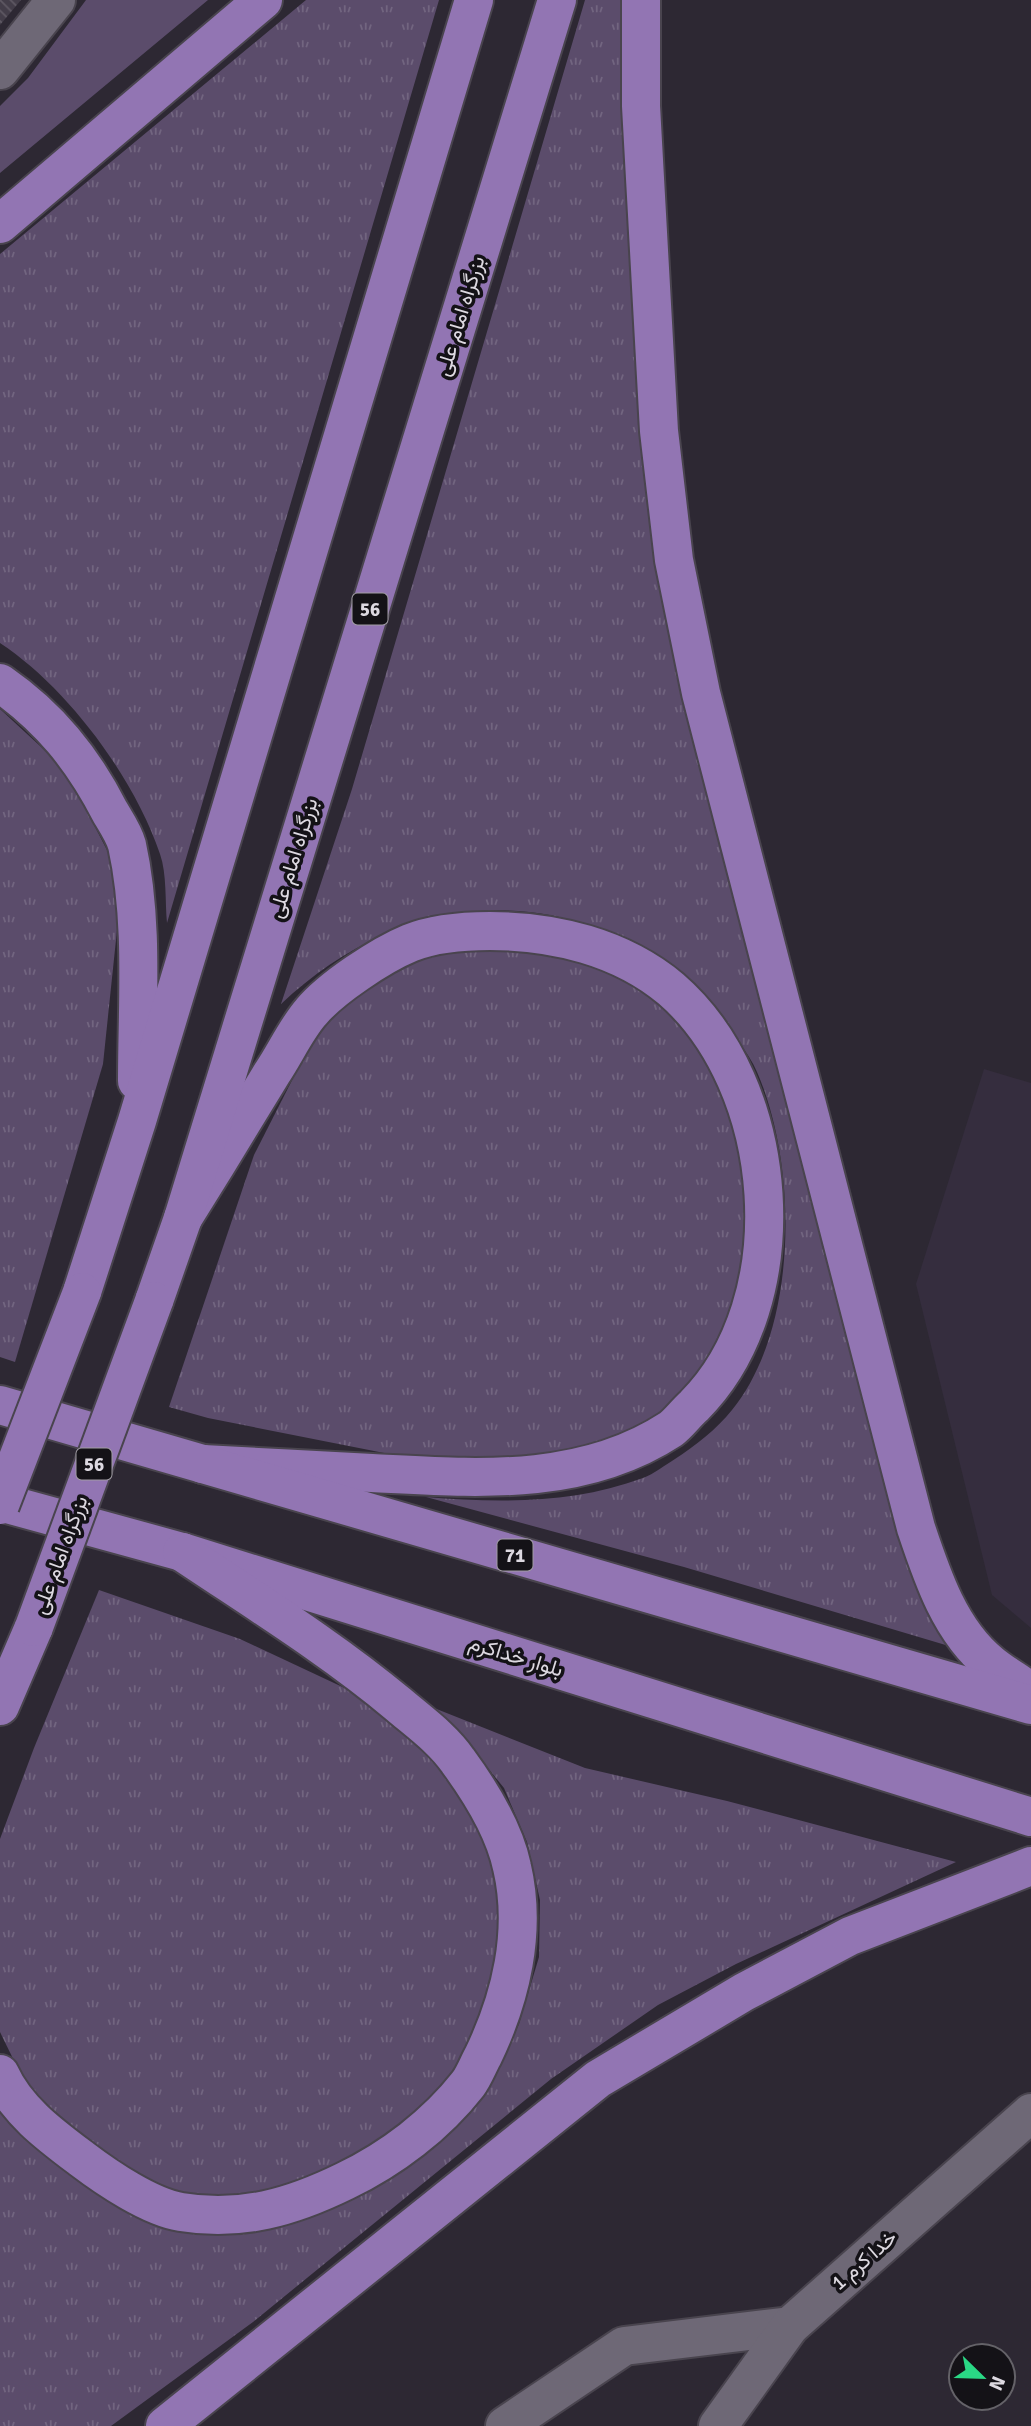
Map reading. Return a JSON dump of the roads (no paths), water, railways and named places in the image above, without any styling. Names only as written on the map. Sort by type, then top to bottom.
[{"type":"highway","points":[[0,224],[262,0]]},
{"type":"highway","points":[[0,1503],[82,1292],[137,1121],[474,0]]},
{"type":"highway","name":"بزرگراه امام علی","points":[[2,1705],[34,1627],[183,1218],[557,0]]},
{"type":"highway","points":[[641,0],[641,106],[659,430],[674,560],[701,693],[916,1528],[936,1588],[963,1633],[989,1663],[1031,1692]]},
{"type":"highway","points":[[0,683],[30,703],[69,744],[99,790],[126,842],[136,905],[137,1121]]},
{"type":"highway","points":[[183,1218],[311,1011],[357,974],[411,942],[463,931],[544,934],[591,945],[638,965],[673,991],[734,1070],[752,1120],[761,1169],[764,1226],[757,1285],[742,1336],[714,1385],[672,1428],[600,1462],[515,1478],[203,1464]]},
{"type":"highway","name":"71","points":[[0,1405],[1031,1705]]},
{"type":"highway","name":"بلوار خداکرم","points":[[0,1503],[181,1552],[1031,1817]]},
{"type":"highway","points":[[0,2074],[9,2094],[49,2134],[130,2190],[178,2212],[230,2217],[279,2210],[378,2165],[426,2127],[470,2083],[508,1994],[517,1945],[519,1902],[512,1864],[498,1828],[456,1758],[434,1734],[362,1673],[181,1552]]},
{"type":"highway","points":[[165,2426],[598,2079],[744,1992],[850,1936],[1030,1867]]},
{"type":"street","points":[[0,70],[56,0]]},
{"type":"street","name":"خدا کرم 1","points":[[718,2426],[790,2326],[1031,2113]]},
{"type":"street","points":[[505,2426],[624,2346],[790,2326]]}]
